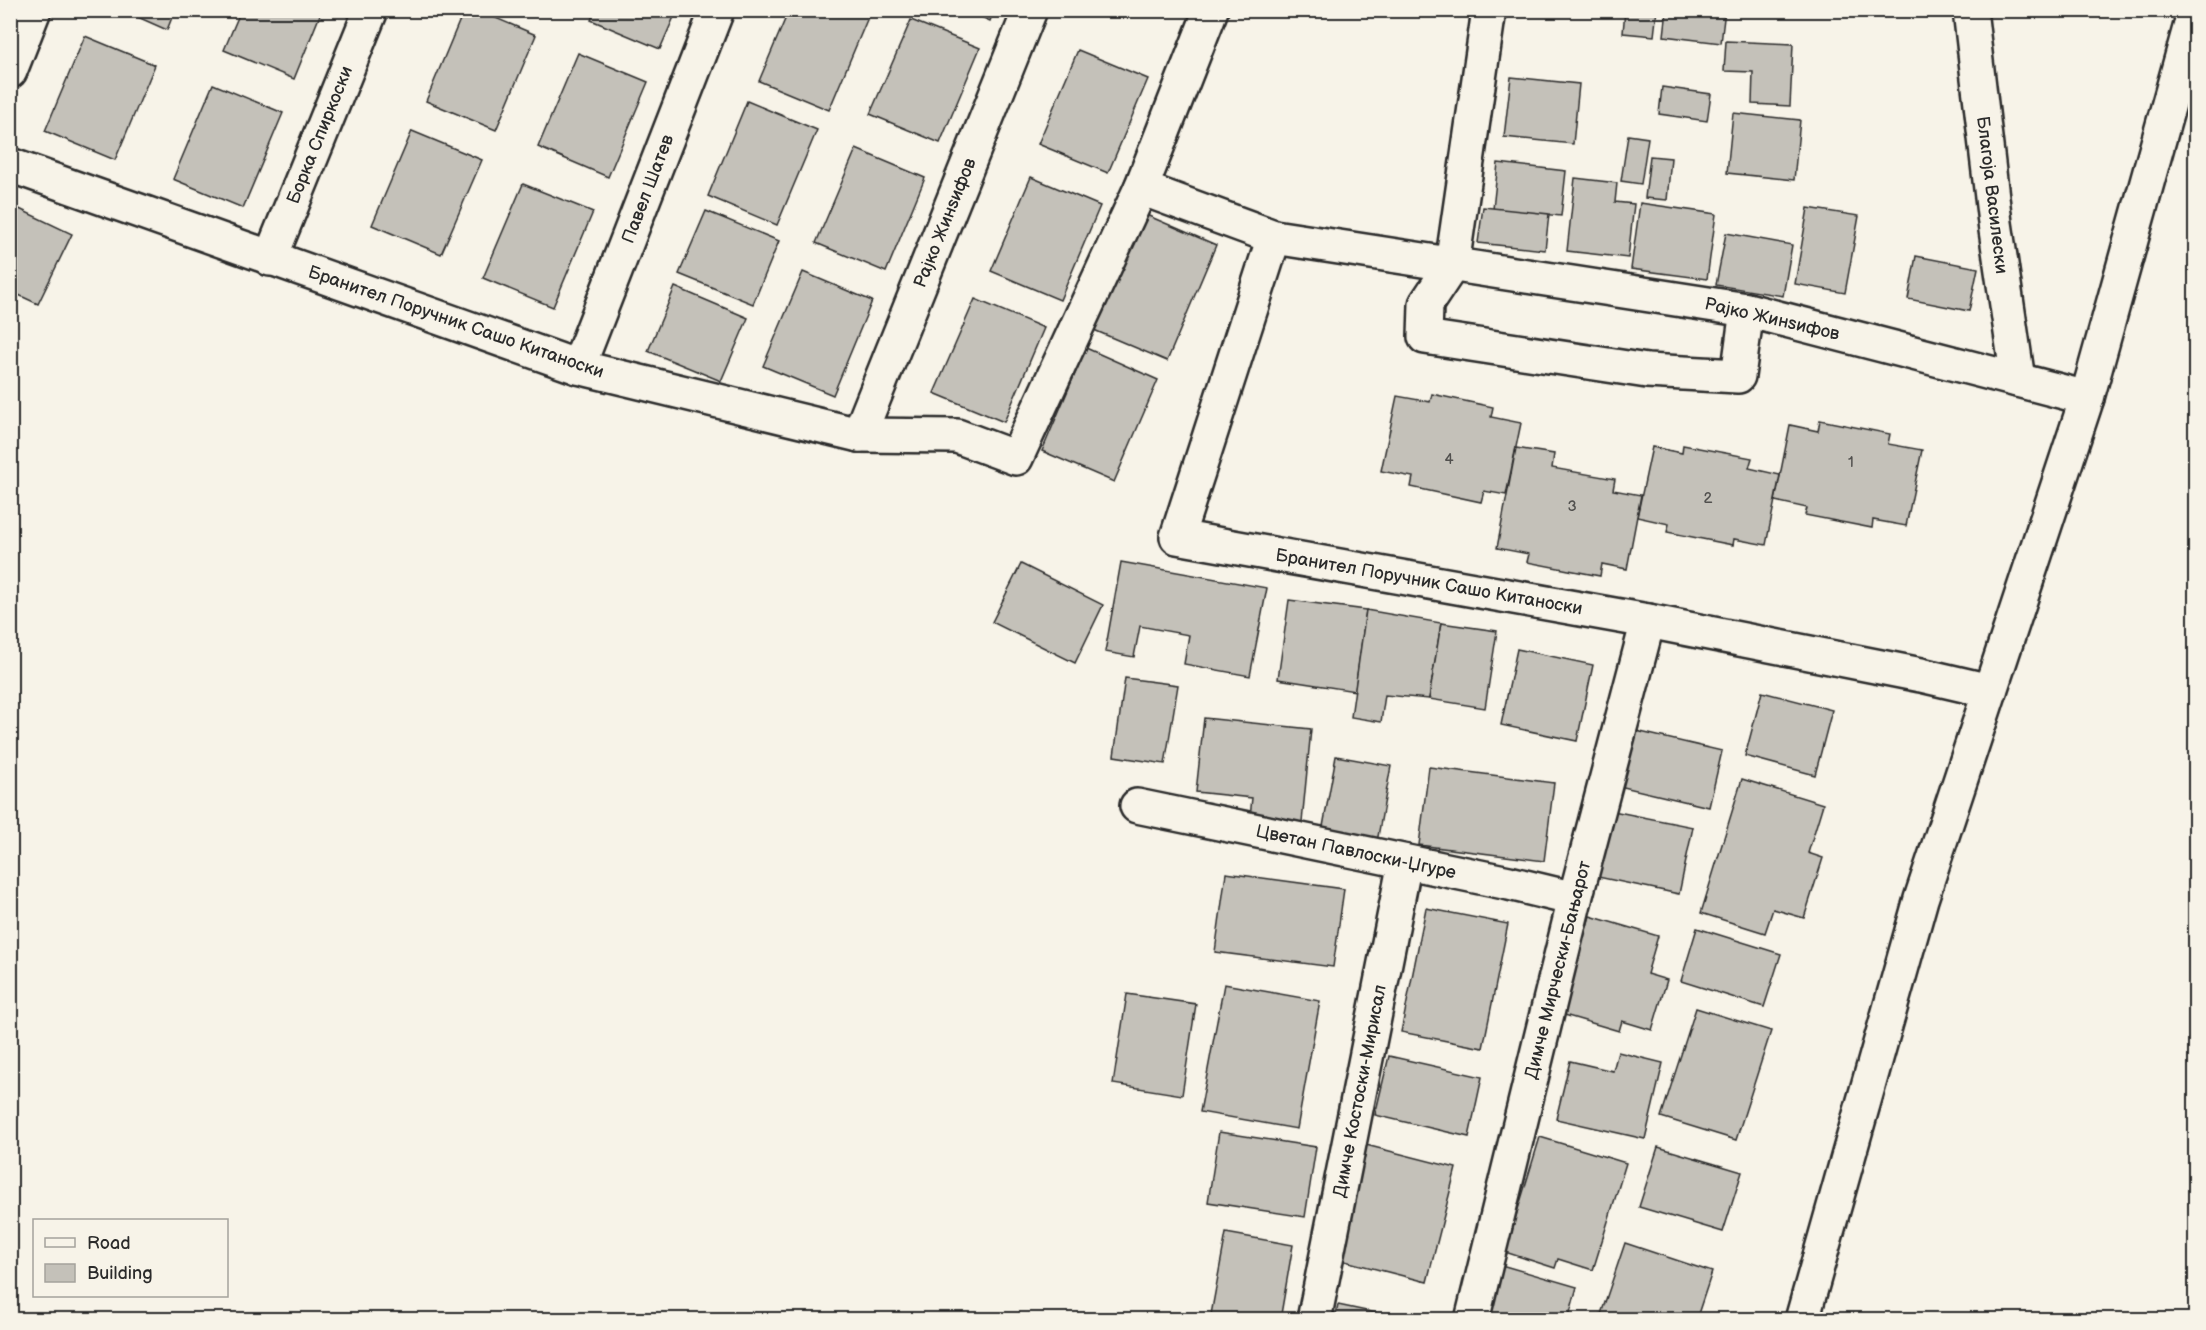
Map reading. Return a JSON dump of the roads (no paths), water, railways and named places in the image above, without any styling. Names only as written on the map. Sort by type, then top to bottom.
[{"type":"street","points":[[10,72],[34,10]]},
{"type":"street","name":"Борка Спиркоски","points":[[270,259],[371,10]]},
{"type":"street","name":"Павел Шатев","points":[[578,367],[717,10]]},
{"type":"street","name":"Рајко Жинѕифов","points":[[859,435],[1030,10]]},
{"type":"street","points":[[1141,188],[1211,10]]},
{"type":"street","points":[[1489,10],[1452,264],[1426,304],[1425,337],[1647,370],[1738,376],[1747,310]]},
{"type":"street","name":"Благоја Василески","points":[[1970,10],[1995,223],[2018,380]]},
{"type":"street","points":[[1802,1320],[1921,899],[2087,398],[2194,10]]},
{"type":"street","name":"Бранител Поручник Сашо Китаноски","points":[[10,165],[578,367],[859,435],[957,436],[1016,458],[1141,188]]},
{"type":"street","name":"Рајко Жинѕифов","points":[[1141,188],[1274,237],[1747,310],[2087,398]]},
{"type":"street","name":"Бранител Поручник Сашо Китаноски","points":[[1274,237],[1177,537],[1648,621],[1921,675],[1990,691]]},
{"type":"street","name":"Димче Мирчески-Бањарот","points":[[1472,1320],[1575,899],[1648,621]]},
{"type":"street","name":"Цветан Павлоски-Џгуре","points":[[1137,806],[1575,899]]},
{"type":"street","name":"Димче Костоски-Мирисал","points":[[1314,1320],[1406,862]]}]
